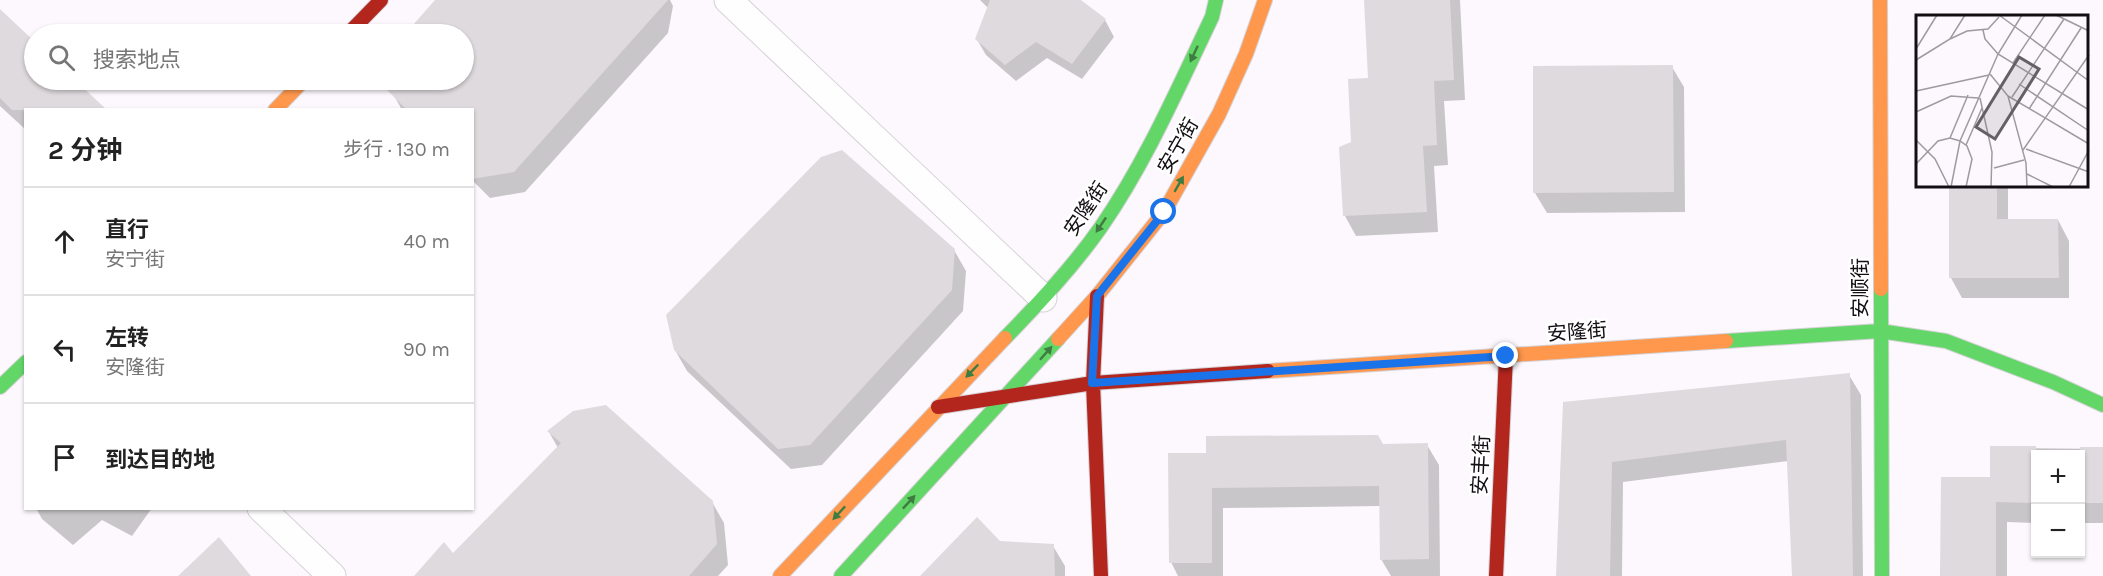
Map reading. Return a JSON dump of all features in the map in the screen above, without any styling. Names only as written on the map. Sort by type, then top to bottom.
[{"type":"street","points":[[358,24],[381,0]]},
{"type":"street","points":[[728,0],[1043,298]]},
{"type":"street","name":"安隆街","points":[[780,576],[1043,298],[1101,227],[1151,143],[1212,17],[1216,0]]},
{"type":"street","name":"安宁街","points":[[1006,396],[1097,296],[1164,212],[1219,114],[1246,54],[1265,0]]},
{"type":"street","name":"安顺街","points":[[1880,0],[1882,576]]},
{"type":"street","points":[[277,108],[294,90]]},
{"type":"street","points":[[1097,296],[1092,383],[1101,576]]},
{"type":"street","name":"安隆街","points":[[938,407],[1092,383],[1880,331],[1946,341],[2053,382],[2103,405]]},
{"type":"street","name":"安丰街","points":[[1496,576],[1506,356]]},
{"type":"street","points":[[0,387],[24,364]]},
{"type":"street","points":[[841,576],[1006,396]]},
{"type":"street","points":[[263,510],[332,576]]},
{"type":"building","points":[[435,0],[668,0],[514,172],[474,179],[474,108],[405,108],[387,90],[474,90],[474,24],[414,24]]},
{"type":"building","points":[[990,0],[1081,0],[1106,19],[1072,64],[1036,42],[1005,65],[975,39]]},
{"type":"building","points":[[1364,0],[1450,0],[1454,80],[1434,81],[1437,145],[1423,146],[1427,212],[1343,216],[1339,147],[1351,142],[1348,79],[1368,78]]},
{"type":"building","points":[[0,9],[24,32],[24,90],[86,90],[105,108],[12,110],[0,98]]},
{"type":"building","points":[[1673,65],[1674,192],[1533,193],[1533,66]]},
{"type":"building","points":[[842,150],[955,249],[952,290],[810,445],[778,449],[674,350],[666,315],[821,157]]},
{"type":"building","points":[[1949,188],[1997,188],[1997,219],[2058,219],[2059,278],[1949,278]]},
{"type":"building","points":[[1850,373],[1853,576],[1792,576],[1786,440],[1612,462],[1610,576],[1556,576],[1563,402]]},
{"type":"building","points":[[606,405],[713,501],[717,544],[689,576],[414,576],[444,542],[453,553],[561,443],[547,431],[573,411]]},
{"type":"building","points":[[1378,435],[1383,444],[1428,443],[1429,559],[1380,560],[1379,486],[1212,488],[1212,563],[1169,563],[1168,453],[1206,453],[1206,436]]},
{"type":"building","points":[[1990,446],[2036,446],[2036,450],[2031,450],[2031,503],[1996,502],[1996,576],[1940,576],[1941,477],[1990,477]]},
{"type":"building","points":[[2080,447],[2103,447],[2103,503],[2085,503],[2085,450],[2080,450]]},
{"type":"building","points":[[977,517],[1000,541],[1054,544],[1055,576],[920,576]]},
{"type":"building","points":[[219,537],[251,576],[178,576]]},
{"type":"traffic: fast","points":[[1005,338],[1043,298],[1090,242],[1133,177],[1212,17],[1216,0]]},
{"type":"traffic: fast","points":[[1881,289],[1882,576]]},
{"type":"traffic: fast","points":[[1726,341],[1880,331],[1946,341],[2053,382],[2103,405]]},
{"type":"traffic: fast","points":[[841,576],[1058,339]]},
{"type":"traffic: fast","points":[[0,387],[24,364]]},
{"type":"traffic: slow","points":[[1058,339],[1097,296],[1164,212],[1219,114],[1246,54],[1265,0]]},
{"type":"traffic: slow","points":[[1880,0],[1881,289]]},
{"type":"traffic: slow","points":[[277,108],[294,90]]},
{"type":"traffic: slow","points":[[780,576],[1005,338]]},
{"type":"traffic: slow","points":[[1268,371],[1726,341]]},
{"type":"traffic: jam","points":[[358,24],[381,0]]},
{"type":"traffic: jam","points":[[1097,296],[1093,383],[1101,576]]},
{"type":"traffic: jam","points":[[1496,576],[1506,356]]},
{"type":"traffic: jam","points":[[938,407],[1093,383],[1268,371]]},
{"type":"route","points":[[1164,212],[1097,296],[1092,383],[1506,356]]}]
